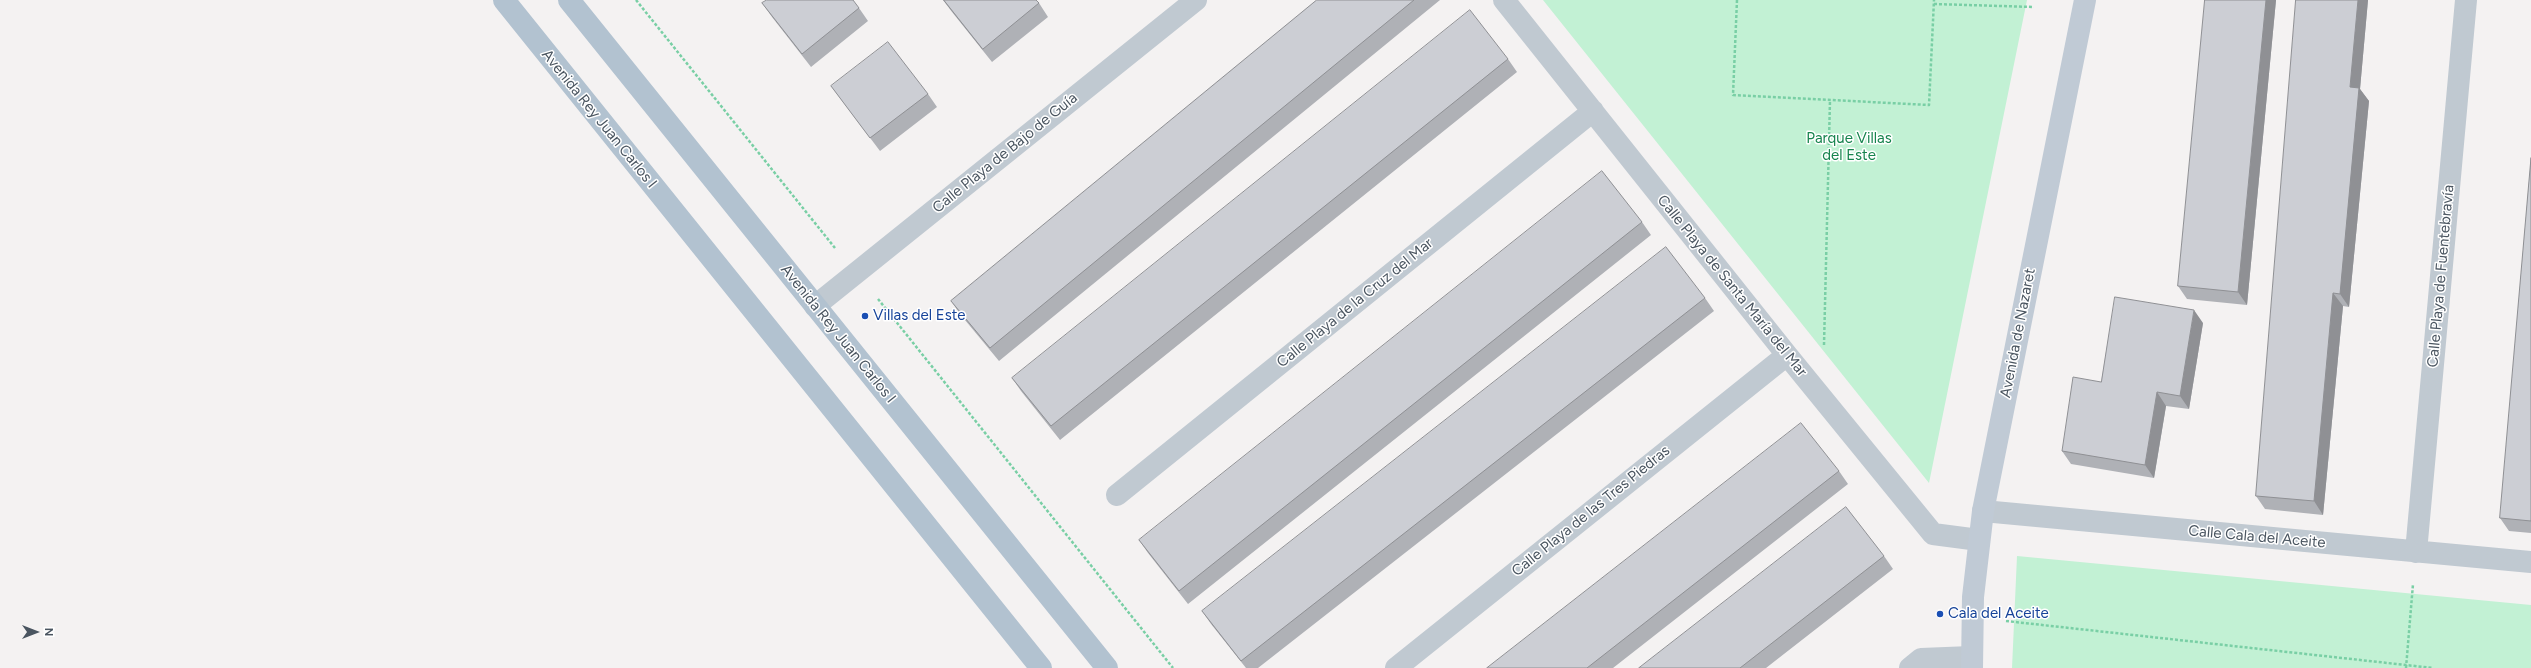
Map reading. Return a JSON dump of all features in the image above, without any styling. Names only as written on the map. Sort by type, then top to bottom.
[{"type":"main road","name":"Avenida Rey Juan Carlos I","points":[[504,0],[1041,668]]},
{"type":"main road","name":"Avenida Rey Juan Carlos I","points":[[569,0],[1107,668]]},
{"type":"street","name":"Calle Playa de Bajo de Guía","points":[[815,306],[1196,0]]},
{"type":"street","name":"Calle Playa de Santa María del Mar","points":[[1504,0],[1786,355],[1933,534],[1979,540]]},
{"type":"street","name":"Avenida de Nazaret","points":[[1971,663],[1973,597],[1983,511],[2085,0]]},
{"type":"street","name":"Calle Playa de Fuentebravía","points":[[2416,552],[2466,0]]},
{"type":"street","name":"Calle Playa de la Cruz del Mar","points":[[1117,495],[1593,111]]},
{"type":"street","name":"Calle Playa de las Tres Piedras","points":[[1396,668],[1786,355]]},
{"type":"street","name":"Calle Cala del Aceite","points":[[1983,511],[2531,562]]},
{"type":"street","points":[[1910,668],[1921,659],[1971,663]]},
{"type":"path","points":[[636,0],[837,250]]},
{"type":"path","points":[[1737,0],[1733,95],[1929,105],[1934,0]]},
{"type":"path","points":[[1934,4],[2034,7]]},
{"type":"path","points":[[1822,398],[1830,100]]},
{"type":"path","points":[[874,295],[1173,668]]},
{"type":"path","points":[[2406,666],[2416,552]]},
{"type":"path","points":[[2003,620],[2434,668]]},
{"type":"green space","name":"Parque Villas del Este","points":[[1543,0],[2027,0],[1929,483]]},
{"type":"green space","points":[[2017,556],[2531,605],[2531,668],[2012,668]]},
{"type":"building","points":[[767,0],[853,0],[859,8],[802,54],[762,3]]},
{"type":"building","points":[[944,0],[1036,0],[1039,3],[983,49]]},
{"type":"building","points":[[1317,0],[1414,0],[990,348],[951,301]]},
{"type":"building","points":[[2205,0],[2266,0],[2238,292],[2178,286]]},
{"type":"building","points":[[2296,0],[2358,0],[2350,87],[2359,88],[2340,294],[2333,293],[2314,501],[2256,496]]},
{"type":"building","points":[[1470,10],[1508,59],[1051,426],[1012,378]]},
{"type":"building","points":[[888,42],[928,94],[870,138],[831,86]]},
{"type":"building","points":[[2531,158],[2531,521],[2500,518]]},
{"type":"building","points":[[1602,171],[1642,222],[1179,591],[1139,540]]},
{"type":"building","points":[[1666,247],[1705,298],[1241,661],[1202,611]]},
{"type":"building","points":[[2115,297],[2194,310],[2180,396],[2157,392],[2145,465],[2062,451],[2073,377],[2101,382]]},
{"type":"building","points":[[1801,423],[1839,471],[1587,668],[1487,668]]},
{"type":"building","points":[[1846,507],[1884,556],[1740,668],[1639,668]]},
{"type":"place","name":"Villas del Este","points":[[865,316]]},
{"type":"place","name":"Cala del Aceite","points":[[1940,614]]}]
